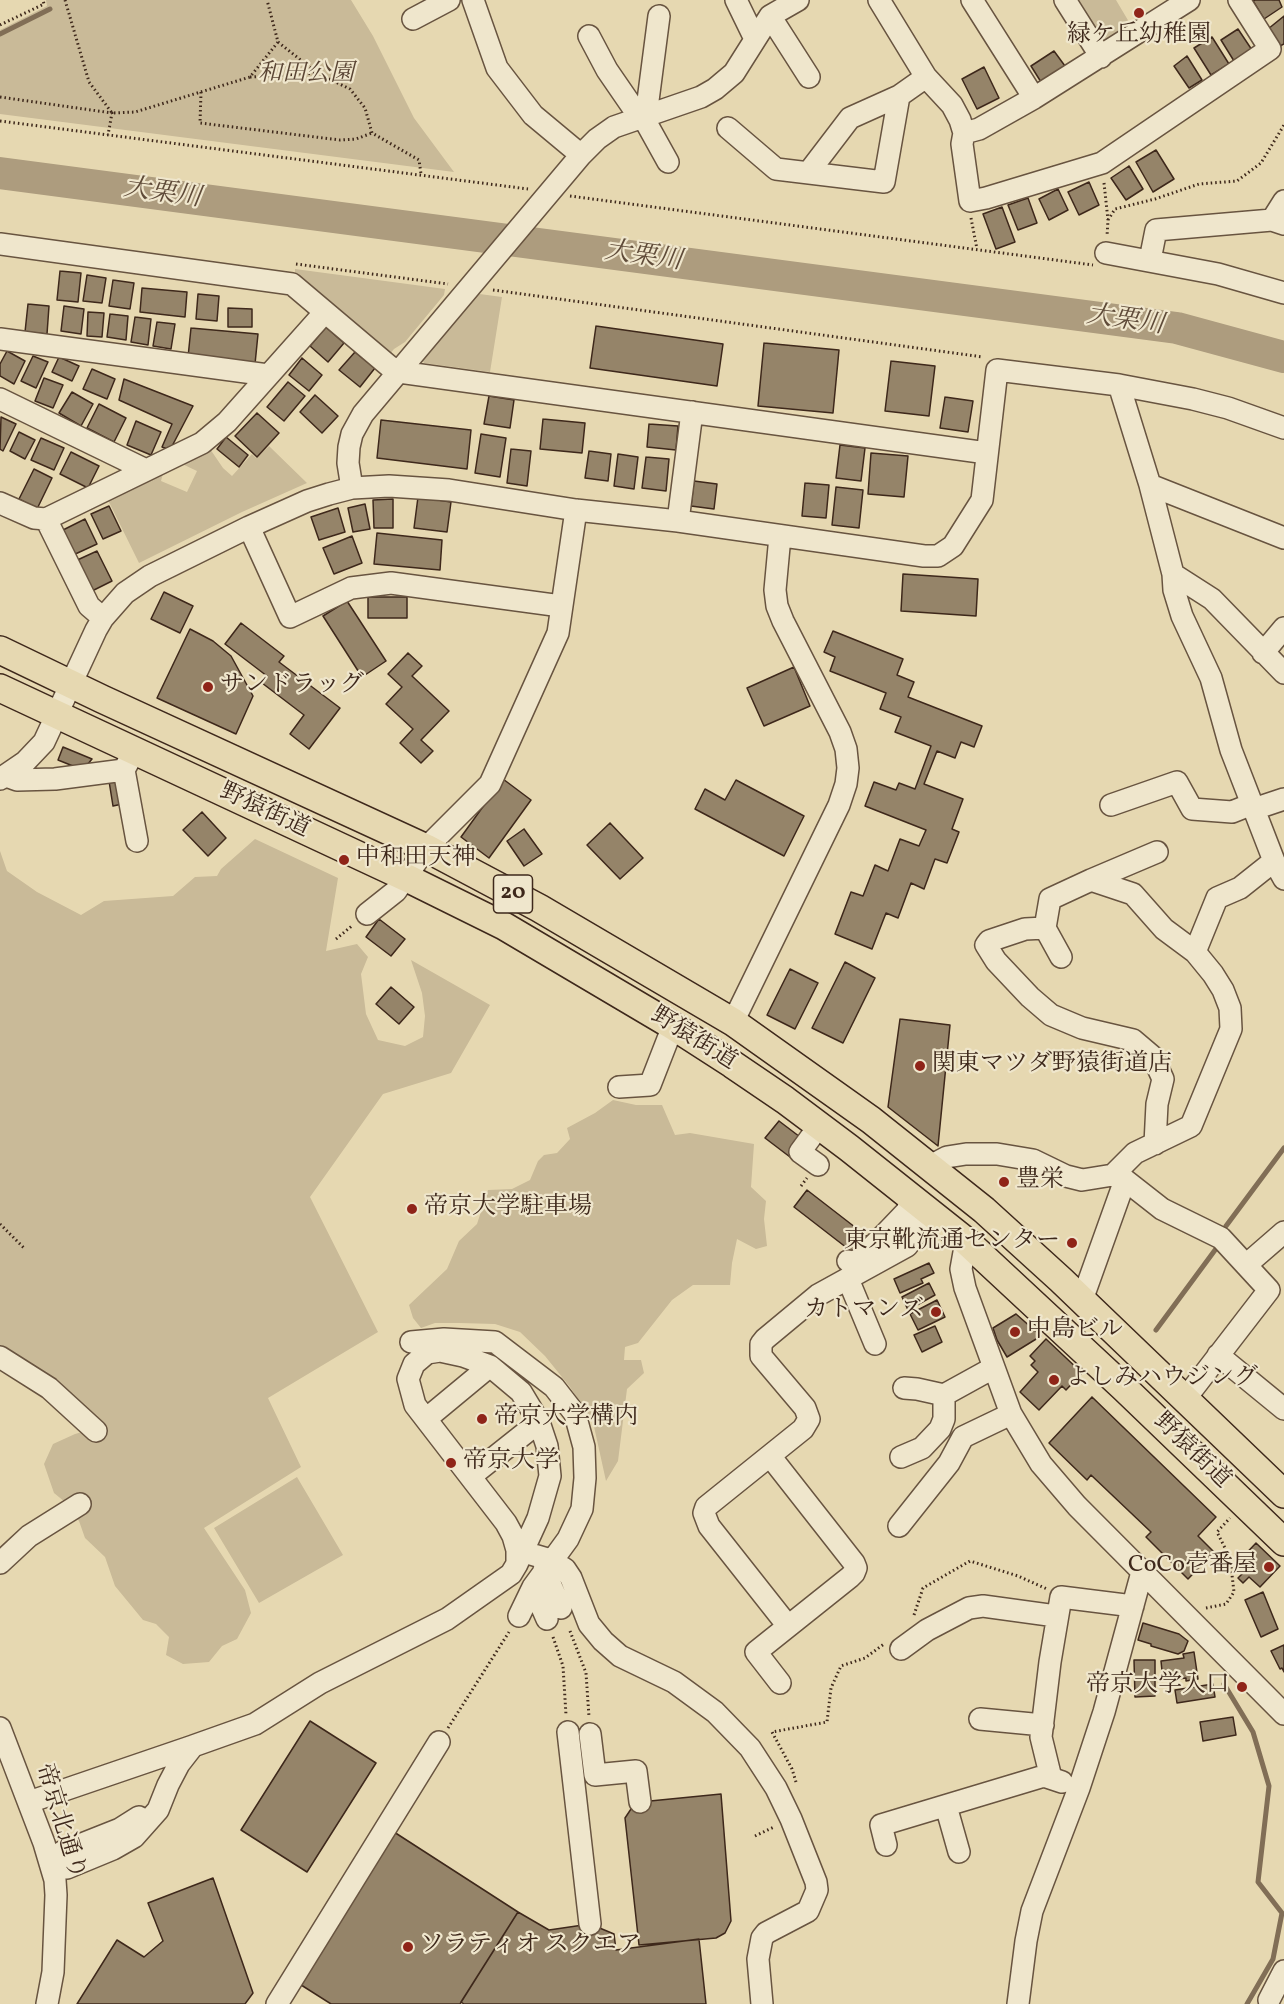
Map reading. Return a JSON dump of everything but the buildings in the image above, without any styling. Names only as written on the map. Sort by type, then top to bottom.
[{"type":"main road","name":"野猿街道","points":[[0,650],[426,848],[539,908],[733,1022],[814,1078],[984,1210],[1061,1280],[1284,1494]]},
{"type":"main road","name":"野猿街道","points":[[0,688],[57,714],[129,760],[407,878],[504,926],[673,1026],[785,1100],[919,1202],[966,1241],[1284,1542]]},
{"type":"main road","points":[[966,1241],[984,1210]]},
{"type":"main road","points":[[1039,1309],[1037,1294],[1041,1286],[1047,1280],[1061,1280]]},
{"type":"street","points":[[412,19],[449,0]]},
{"type":"street","points":[[473,0],[497,68],[532,115],[581,154]]},
{"type":"street","points":[[736,0],[755,39]]},
{"type":"street","points":[[351,488],[348,463],[352,434],[363,414],[480,286],[538,194],[597,139],[614,127],[716,89],[734,73],[770,16],[798,0]]},
{"type":"street","points":[[879,0],[926,77],[952,105],[960,120],[964,133],[962,144],[970,201],[1102,163],[1270,49],[1239,0]]},
{"type":"street","points":[[972,0],[1034,98]]},
{"type":"street","points":[[1065,0],[1101,57]]},
{"type":"street","points":[[964,133],[979,129],[1034,98],[1189,0]]},
{"type":"street","points":[[643,117],[659,16]]},
{"type":"street","points":[[770,16],[809,77]]},
{"type":"street","points":[[589,36],[607,70],[643,117],[668,162]]},
{"type":"street","points":[[808,173],[850,118],[899,96],[926,77]]},
{"type":"street","points":[[728,128],[776,170],[884,182],[899,96]]},
{"type":"street","points":[[1150,260],[1156,230],[1278,222],[1284,201]]},
{"type":"street","points":[[0,244],[292,284],[399,372],[987,453]]},
{"type":"street","points":[[1103,260],[1150,260],[1218,274],[1284,293]]},
{"type":"street","points":[[0,503],[34,518],[46,519],[174,458],[217,432],[325,312]]},
{"type":"street","points":[[0,339],[268,375]]},
{"type":"street","points":[[3,777],[25,762],[44,742],[103,618],[125,593],[150,576],[249,527],[307,501],[351,488],[415,487],[924,556],[938,556],[953,546],[982,500],[995,364],[1228,408],[1284,428]]},
{"type":"street","points":[[1119,386],[1150,485],[1182,616],[1211,678],[1231,750],[1279,870],[1217,898],[1194,952]]},
{"type":"street","points":[[0,399],[146,470]]},
{"type":"street","points":[[678,521],[692,412]]},
{"type":"street","points":[[1150,485],[1284,538]]},
{"type":"street","points":[[362,918],[396,891],[426,848],[490,784],[558,633],[576,510]]},
{"type":"street","points":[[46,519],[89,606],[103,618]]},
{"type":"street","points":[[249,527],[290,617],[351,588],[391,583],[561,606]]},
{"type":"street","points":[[733,1022],[839,805],[847,776],[846,749],[840,732],[777,606],[775,590],[780,536]]},
{"type":"street","points":[[1173,574],[1212,599],[1284,674]]},
{"type":"street","points":[[1263,653],[1284,628]]},
{"type":"street","points":[[3,777],[17,780],[55,779],[129,760],[137,841]]},
{"type":"street","points":[[1112,805],[1178,782],[1192,809],[1232,812],[1284,799]]},
{"type":"street","points":[[1061,957],[1046,928],[1050,899],[1157,852]]},
{"type":"street","points":[[1082,1300],[1119,1178],[1135,1153],[1191,1126],[1231,1029],[1230,1008],[1223,990],[1194,952],[1164,929],[1133,894],[1091,880]]},
{"type":"street","points":[[1046,928],[1025,929],[989,940],[986,945],[996,961],[1030,997],[1051,1015],[1082,1028],[1133,1040],[1153,1057],[1163,1079],[1157,1104],[1155,1144]]},
{"type":"street","points":[[619,1087],[650,1085],[673,1026]]},
{"type":"street","points":[[811,1137],[800,1152],[818,1165]]},
{"type":"street","points":[[930,1166],[947,1157],[966,1154],[997,1154],[1034,1160],[1066,1176],[1082,1180],[1119,1178],[1162,1209],[1221,1238],[1269,1290],[1185,1399]]},
{"type":"street","points":[[788,1626],[709,1526],[704,1514],[710,1503],[803,1429],[809,1419],[805,1408],[761,1356],[761,1344],[848,1270],[907,1246],[914,1237],[919,1202]]},
{"type":"street","points":[[1246,1265],[1284,1232]]},
{"type":"street","points":[[966,1241],[961,1269],[965,1287],[1011,1414],[1041,1464],[1057,1485],[1284,1714]]},
{"type":"street","points":[[848,1270],[875,1344]]},
{"type":"street","points":[[411,1342],[444,1339],[495,1342],[554,1387],[575,1414],[585,1447],[582,1509],[568,1539],[543,1572],[519,1616]]},
{"type":"street","points":[[29,1802],[255,1724],[320,1683],[447,1619],[503,1582],[511,1574],[519,1555],[538,1518],[550,1476],[547,1446],[539,1422],[521,1392],[490,1366],[452,1353],[440,1351],[427,1353],[414,1364],[408,1379],[416,1405],[506,1523],[519,1555],[543,1572],[554,1614]]},
{"type":"street","points":[[1218,1355],[1284,1409]]},
{"type":"street","points":[[0,1357],[49,1388],[96,1431]]},
{"type":"street","points":[[426,1419],[490,1366]]},
{"type":"street","points":[[904,1388],[944,1395],[993,1368]]},
{"type":"street","points":[[901,1457],[922,1448],[940,1429],[944,1419],[944,1395]]},
{"type":"street","points":[[899,1526],[950,1463],[963,1437],[1011,1414]]},
{"type":"street","points":[[471,1476],[539,1422]]},
{"type":"street","points":[[770,1456],[856,1568],[850,1577],[756,1652],[780,1683]]},
{"type":"street","points":[[0,1563],[29,1536],[80,1504]]},
{"type":"street","points":[[543,1572],[565,1569],[571,1578],[589,1624],[610,1649],[687,1690],[715,1712],[738,1735],[768,1774],[791,1819],[816,1882],[817,1890],[808,1911],[766,1933],[762,1938],[758,1959],[762,2004]]},
{"type":"street","points":[[1018,2004],[1032,1911],[1079,1788],[1104,1712],[1142,1572]]},
{"type":"street","points":[[1051,1778],[1042,1743],[1056,1616],[1061,1597],[1133,1606]]},
{"type":"street","points":[[902,1649],[927,1630],[969,1608],[983,1606],[1056,1616]]},
{"type":"street","points":[[980,1719],[1043,1725]]},
{"type":"street","name":"帝京北通り","points":[[0,1728],[51,1865],[56,1895],[56,1914],[53,1972],[47,2004]]},
{"type":"street","points":[[568,1732],[590,1924]]},
{"type":"street","points":[[590,1734],[595,1774],[636,1771],[640,1802]]},
{"type":"street","points":[[277,2004],[439,1742]]},
{"type":"street","points":[[51,1865],[62,1852],[129,1825],[146,1811],[168,1785],[179,1764],[193,1746]]},
{"type":"street","points":[[886,1845],[881,1825],[1044,1776],[1079,1788]]},
{"type":"street","points":[[946,1806],[959,1852]]},
{"type":"street","points":[[1269,2000],[1284,1971]]},
{"type":"path","points":[[0,26],[44,4],[44,0]]},
{"type":"path","points":[[65,0],[89,82],[112,112],[108,135]]},
{"type":"path","points":[[267,0],[278,42],[316,73],[350,89],[364,108],[372,133],[419,160],[421,174]]},
{"type":"path","points":[[250,76],[278,42]]},
{"type":"path","points":[[0,97],[112,112],[135,112],[250,76],[316,73]]},
{"type":"path","points":[[201,92],[200,123],[340,140],[356,139],[372,133]]},
{"type":"path","points":[[0,121],[421,174],[538,194]]},
{"type":"path","points":[[1108,220],[1115,209],[1155,199],[1199,184],[1237,181],[1261,163],[1284,125]]},
{"type":"path","points":[[568,195],[976,249],[1103,260],[1108,220],[1102,163]]},
{"type":"path","points":[[970,219],[976,249]]},
{"type":"path","points":[[480,286],[995,364]]},
{"type":"path","points":[[336,939],[362,918]]},
{"type":"path","points":[[0,1224],[24,1248]]},
{"type":"path","points":[[1196,1610],[1226,1604],[1234,1592],[1230,1558],[1217,1532],[1234,1514]]},
{"type":"path","points":[[554,1614],[563,1666],[568,1732]]},
{"type":"path","points":[[554,1614],[586,1673],[590,1734]]},
{"type":"path","points":[[439,1742],[519,1616]]},
{"type":"path","points":[[792,1769],[796,1784]]},
{"type":"path","points":[[755,1836],[779,1825]]},
{"type":"green space","name":"和田公園","points":[[46,0],[351,0],[373,36],[414,118],[454,172],[0,114],[0,30],[47,6]]},
{"type":"green space","points":[[1074,0],[1116,0],[1132,27],[1108,43],[1100,40]]},
{"type":"green space","points":[[295,269],[445,289],[444,295],[405,342],[389,355],[325,302],[295,274]]},
{"type":"green space","points":[[472,293],[502,297],[490,372],[424,363],[421,357]]},
{"type":"green space","points":[[208,446],[223,468],[232,476],[252,454],[256,458],[269,446],[307,483],[139,563],[107,498],[164,469],[161,481],[187,492],[197,471],[178,462]]},
{"type":"green space","points":[[255,839],[338,878],[326,951],[357,944],[368,957],[361,974],[366,1014],[378,1040],[405,1046],[423,1037],[425,1016],[422,993],[411,960],[490,1005],[451,1073],[383,1094],[310,1197],[378,1332],[268,1398],[301,1467],[204,1528],[245,1590],[251,1613],[237,1639],[222,1646],[209,1662],[183,1664],[166,1655],[169,1637],[156,1624],[143,1620],[115,1586],[105,1557],[85,1538],[79,1521],[65,1502],[54,1493],[44,1464],[53,1444],[75,1434],[101,1427],[0,1351],[0,851],[7,871],[37,892],[81,915],[104,901],[173,896],[195,877],[217,876],[221,869]]},
{"type":"green space","points":[[613,1100],[636,1105],[662,1105],[675,1135],[690,1133],[754,1144],[751,1187],[766,1201],[764,1219],[767,1246],[756,1249],[737,1239],[730,1285],[693,1285],[672,1300],[638,1343],[625,1347],[624,1360],[641,1360],[644,1373],[627,1389],[618,1461],[606,1481],[593,1422],[570,1387],[545,1356],[520,1332],[495,1324],[435,1323],[421,1328],[413,1318],[409,1305],[447,1269],[459,1241],[477,1224],[488,1190],[512,1189],[530,1180],[538,1161],[544,1155],[557,1153],[570,1139],[567,1128]]},
{"type":"green space","points":[[297,1477],[343,1555],[259,1603],[214,1528]]},
{"type":"waterway","points":[[0,34],[50,9]]},
{"type":"waterway","name":"大栗川","points":[[0,173],[1177,328],[1284,357]]},
{"type":"waterway","points":[[1226,1226],[1284,1148]]},
{"type":"waterway","points":[[1156,1330],[1218,1246]]},
{"type":"waterway","points":[[1224,1684],[1253,1732],[1269,1786],[1258,1882],[1282,1913],[1273,1959],[1247,2004]]},
{"type":"place","name":"緑ケ丘幼稚園","points":[[1139,13]]},
{"type":"place","name":"サンドラッグ","points":[[208,687]]},
{"type":"place","name":"中和田天神","points":[[344,860]]},
{"type":"place","name":"関東マツダ野猿街道店","points":[[920,1066]]},
{"type":"place","name":"豊栄","points":[[1004,1182]]},
{"type":"place","name":"帝京大学駐車場","points":[[412,1209]]},
{"type":"place","name":"東京靴流通センター","points":[[1072,1243]]},
{"type":"place","name":"カトマンズ","points":[[936,1312]]},
{"type":"place","name":"中島ビル","points":[[1015,1332]]},
{"type":"place","name":"よしみハウジング","points":[[1054,1380]]},
{"type":"place","name":"帝京大学構内","points":[[482,1419]]},
{"type":"place","name":"帝京大学","points":[[451,1463]]},
{"type":"place","name":"CoCo壱番屋","points":[[1269,1567]]},
{"type":"place","name":"帝京大学入口","points":[[1242,1687]]},
{"type":"place","name":"ソラティオ スクエア","points":[[408,1947]]}]
